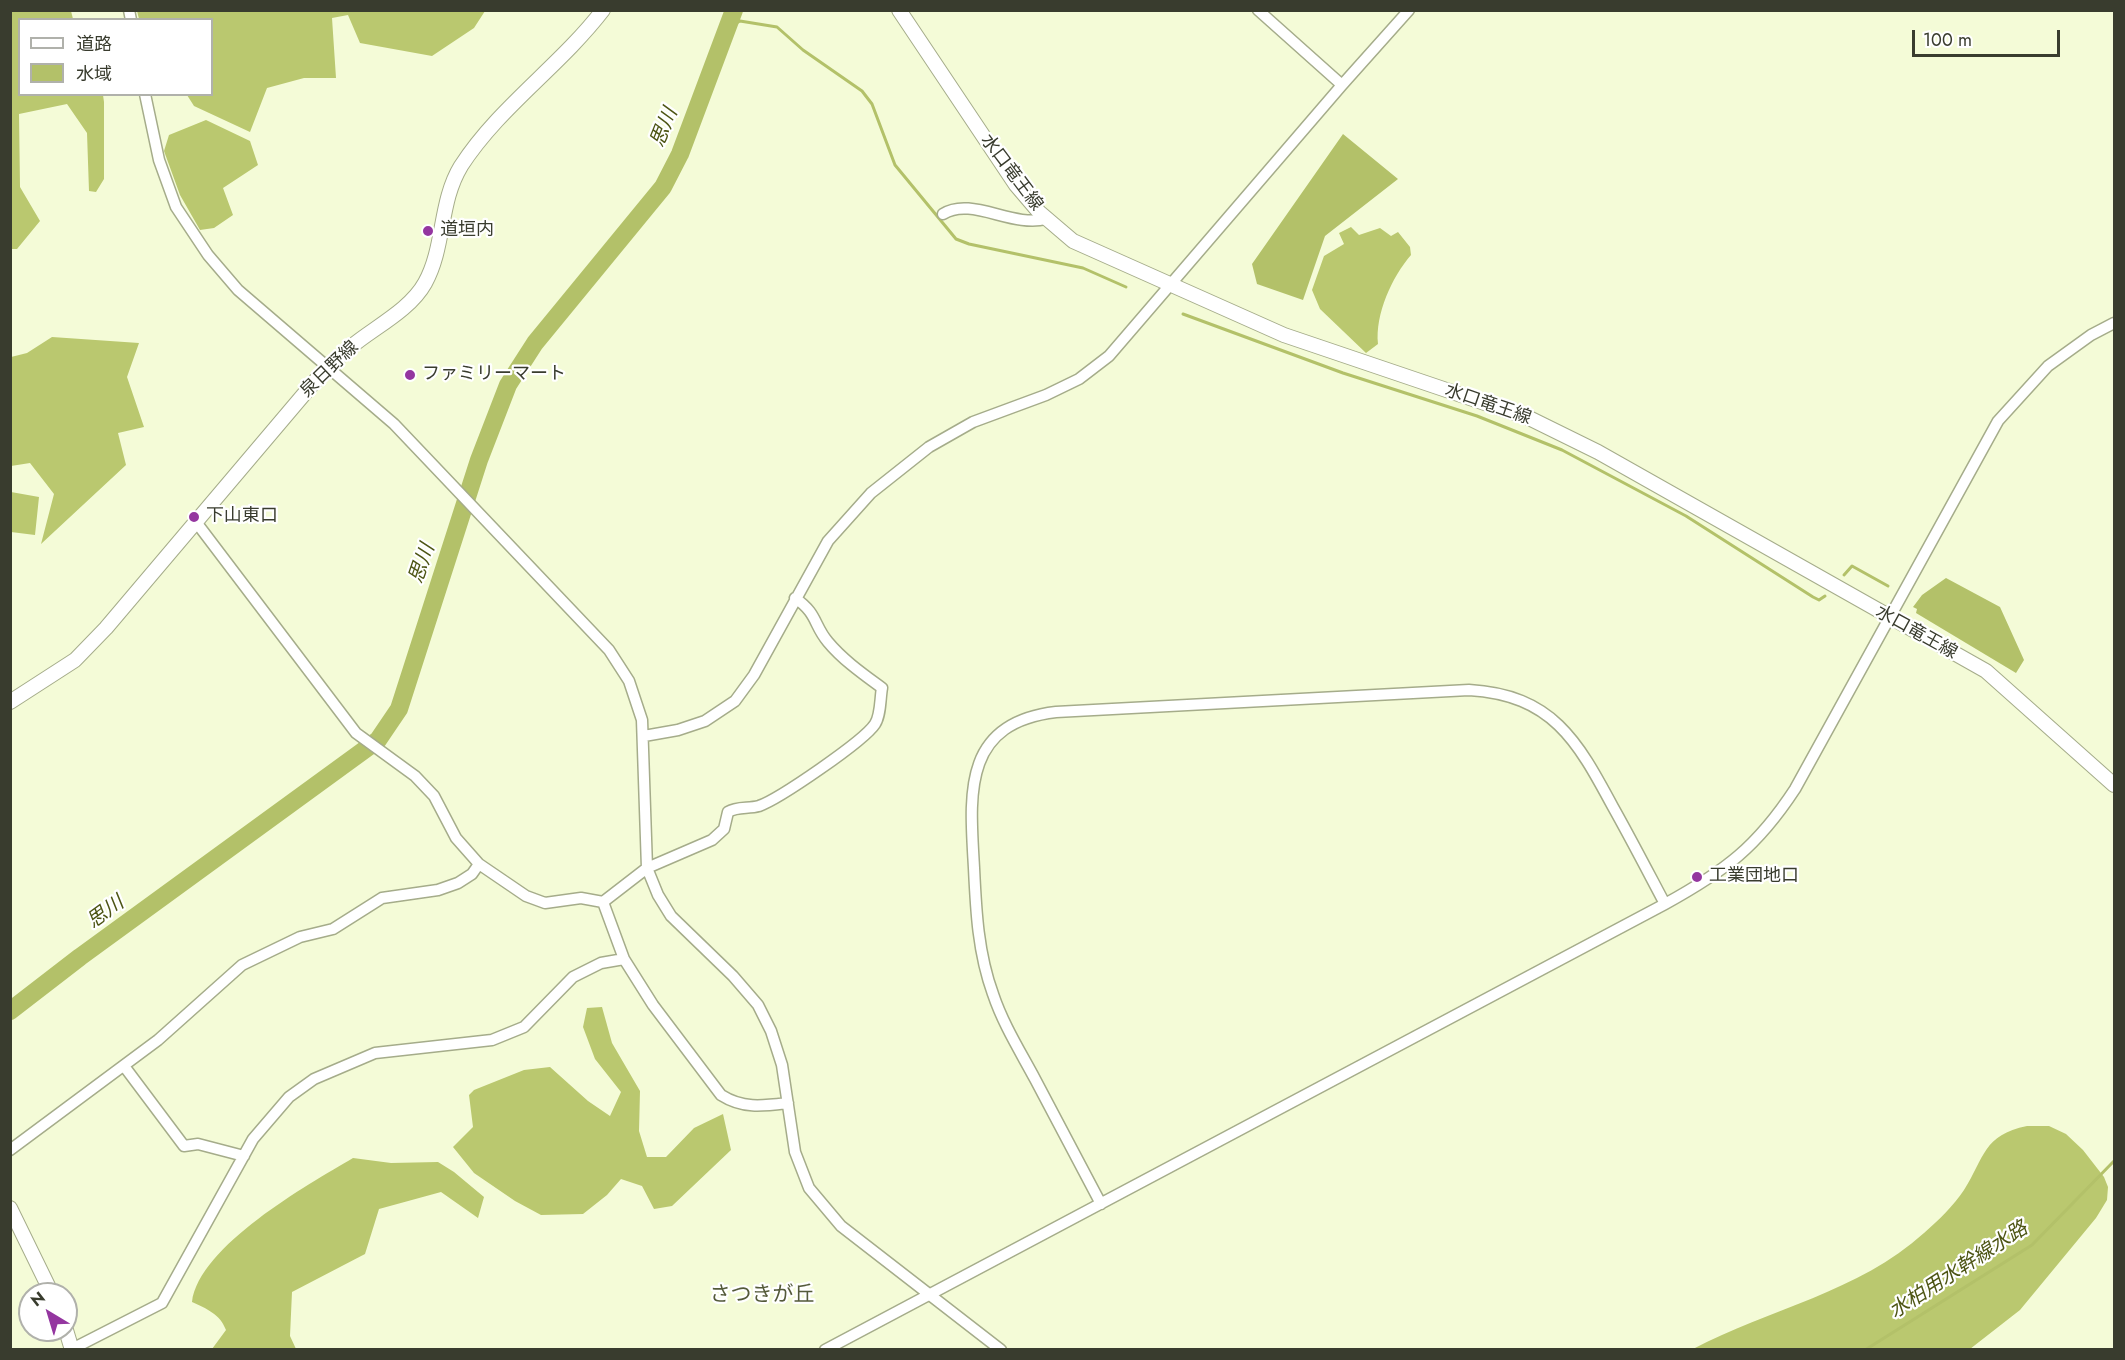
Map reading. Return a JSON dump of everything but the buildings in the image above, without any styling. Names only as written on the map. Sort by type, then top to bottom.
[{"type":"main road","name":"泉日野線","points":[[10,702],[75,660],[106,628],[270,432],[329,367],[408,302],[423,286],[434,265],[451,188],[460,167],[482,138],[572,46],[603,10]]},
{"type":"main road","name":"水口竜王線","points":[[899,10],[1016,185],[1046,219],[1073,241],[1284,335],[1529,418],[1562,433],[1986,671],[2115,785]]},
{"type":"main road","points":[[10,1208],[46,1282]]},
{"type":"street","points":[[1258,10],[1342,85]]},
{"type":"street","points":[[644,736],[678,730],[705,721],[735,701],[754,675],[828,541],[871,493],[929,447],[973,423],[1046,395],[1079,379],[1109,356],[1409,10]]},
{"type":"street","points":[[145,96],[159,160],[176,207],[208,255],[238,290],[394,424],[609,650],[629,681],[638,703],[644,736],[644,855],[647,868],[658,896],[671,916],[734,976],[758,1005],[771,1031],[782,1065],[795,1152],[809,1188],[841,1226],[1001,1350]]},
{"type":"street","points":[[943,213],[952,208],[969,208],[1019,221],[1034,222],[1046,219]]},
{"type":"street","points":[[825,1350],[1665,904],[1716,875],[1738,858],[1780,814],[1811,762],[1998,421],[2048,366],[2091,335],[2115,322]]},
{"type":"street","points":[[196,522],[362,739],[415,776],[434,796],[456,838],[479,864],[526,896],[545,903],[581,898],[603,902],[647,868],[712,840],[724,830],[728,812],[732,809],[759,806],[856,744],[876,723],[882,688],[827,641],[809,608],[795,598]]},
{"type":"street","points":[[1101,1203],[1004,1021],[987,976],[978,934],[971,791],[978,765],[987,747],[1012,725],[1041,714],[1056,712],[1457,691],[1484,691],[1520,699],[1553,719],[1577,743],[1665,904]]},
{"type":"street","points":[[10,1150],[184,1020],[250,961],[300,938],[333,929],[382,898],[438,890],[458,883],[472,874],[479,864]]},
{"type":"street","points":[[603,902],[624,959],[653,1005],[721,1095],[734,1103],[758,1107],[788,1103]]},
{"type":"street","points":[[72,1349],[162,1303],[253,1139],[289,1097],[314,1079],[387,1050],[492,1041],[524,1027],[573,977],[601,963],[624,959]]},
{"type":"street","points":[[124,1066],[184,1146],[198,1144],[244,1156]]},
{"type":"shaded area","points":[[11,10],[71,11],[73,18],[18,18],[18,96],[103,96],[104,179],[96,192],[89,191],[87,133],[67,104],[19,114],[20,187],[40,221],[17,249],[11,249]]},
{"type":"shaded area","points":[[137,10],[485,11],[474,28],[432,56],[360,43],[348,15],[332,18],[336,78],[304,78],[267,88],[250,132],[194,106],[188,96],[213,96],[213,18],[139,18]]},
{"type":"shaded area","points":[[206,120],[250,141],[258,165],[223,188],[233,215],[214,228],[200,230],[180,195],[164,151],[169,135]]},
{"type":"shaded area","points":[[1351,227],[1359,235],[1380,228],[1391,236],[1398,232],[1410,247],[1411,255],[1397,274],[1386,296],[1379,321],[1378,344],[1366,353],[1320,309],[1312,290],[1324,256],[1344,244],[1339,233]]},
{"type":"shaded area","points":[[52,337],[139,343],[127,377],[144,427],[118,433],[126,465],[41,544],[54,494],[30,463],[11,466],[11,357],[27,353]]},
{"type":"shaded area","points":[[11,492],[39,497],[35,535],[11,532]]},
{"type":"shaded area","points":[[602,1007],[612,1043],[640,1091],[639,1131],[647,1157],[666,1157],[694,1128],[723,1114],[731,1150],[672,1206],[654,1209],[642,1186],[621,1179],[607,1195],[583,1214],[541,1215],[515,1201],[474,1173],[453,1147],[473,1127],[469,1095],[474,1090],[524,1070],[550,1067],[588,1101],[610,1116],[621,1092],[595,1059],[583,1027],[587,1008]]},
{"type":"shaded area","points":[[2027,1126],[2049,1126],[2066,1134],[2083,1150],[2104,1177],[2108,1187],[2107,1200],[2096,1218],[2020,1310],[1970,1349],[1693,1349],[1842,1285],[1899,1253],[1946,1213],[1964,1190],[1993,1142],[2002,1135]]},
{"type":"shaded area","points":[[353,1158],[391,1163],[438,1162],[484,1197],[478,1218],[441,1192],[379,1209],[365,1254],[292,1292],[290,1336],[296,1349],[212,1349],[226,1330],[217,1316],[192,1302],[199,1281],[214,1260],[258,1219],[309,1184]]},
{"type":"water","points":[[1343,134],[1398,179],[1325,236],[1303,300],[1257,284],[1252,264]]},
{"type":"water","points":[[1946,578],[2000,607],[2024,660],[2016,673],[1916,613],[1917,609],[1913,607],[1922,595]]},
{"type":"waterway","name":"思川","points":[[10,1011],[80,957],[378,740],[399,709],[479,460],[508,385],[535,343],[663,187],[680,154],[734,10]]},
{"type":"waterway","points":[[726,29],[740,21],[777,27],[803,50],[862,91],[872,104],[895,165],[956,239],[969,244],[1083,268],[1126,287]]},
{"type":"waterway","points":[[1183,314],[1343,373],[1477,416],[1562,450],[1686,516],[1813,597],[1819,600],[1825,596]]},
{"type":"waterway","points":[[1844,575],[1852,566],[1888,586]]},
{"type":"waterway","name":"水柏用水幹線水路","points":[[1865,1350],[2032,1245],[2114,1161]]},
{"type":"place","name":"道垣内","points":[[428,231]]},
{"type":"place","name":"ファミリーマート","points":[[410,375]]},
{"type":"place","name":"下山東口","points":[[194,517]]},
{"type":"place","name":"工業団地口","points":[[1697,877]]},
{"type":"district","name":"さつきが丘","points":[[762,1296]]}]
